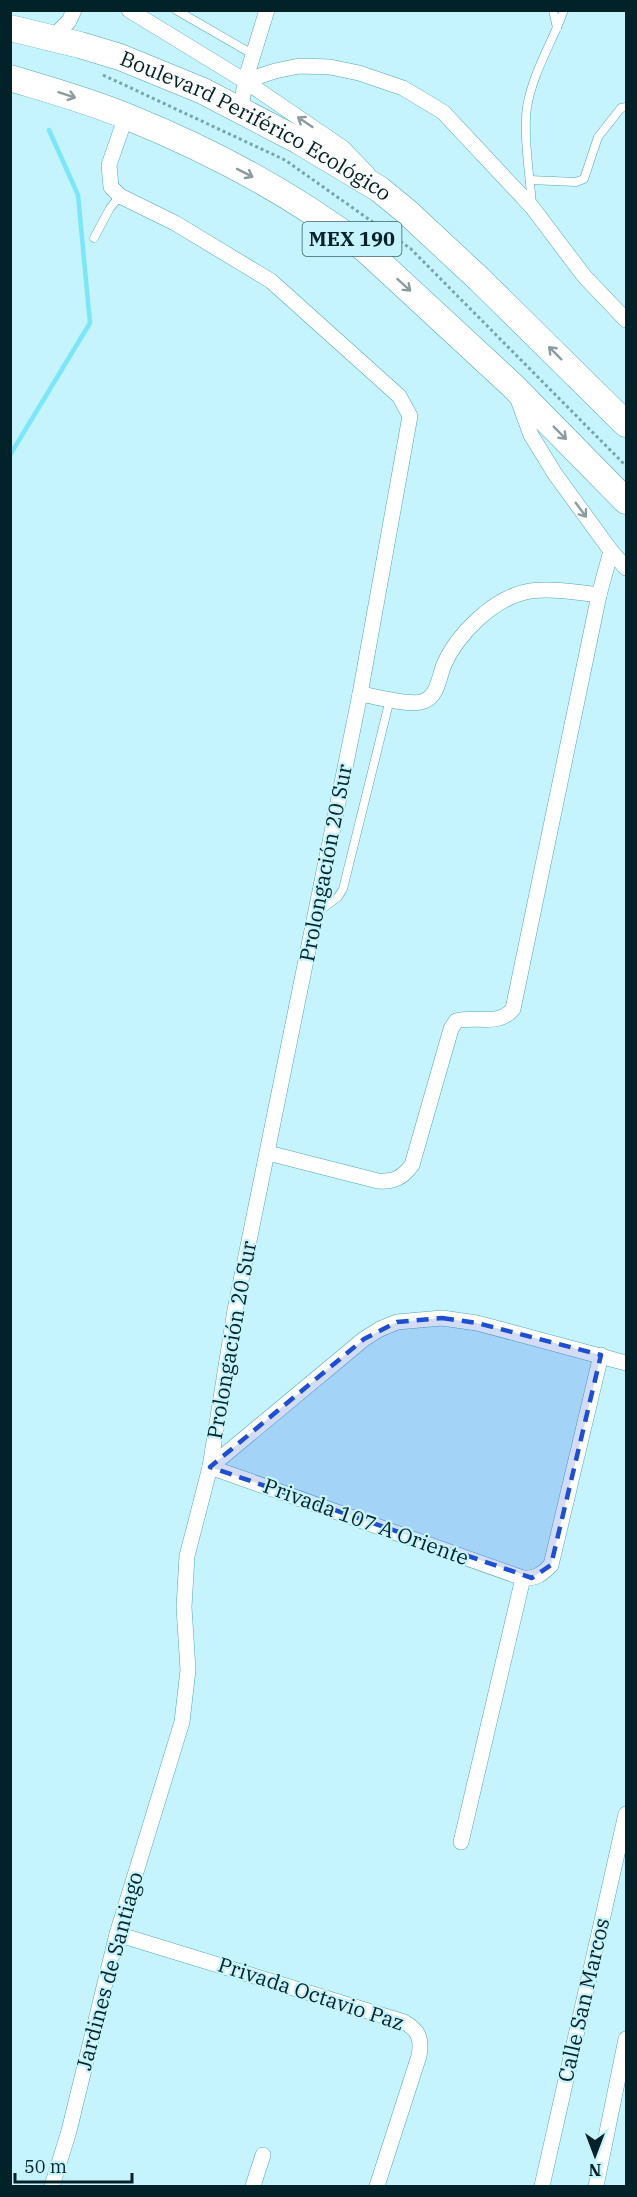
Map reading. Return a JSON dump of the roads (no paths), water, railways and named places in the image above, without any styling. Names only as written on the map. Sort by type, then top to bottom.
[{"type":"highway","name":"Boulevard Periférico Ecológico","points":[[10,28],[120,57],[203,91],[299,141],[379,189],[479,279],[627,424]]},
{"type":"highway","name":"Boulevard Periférico Ecológico","points":[[10,78],[68,95],[126,116],[182,141],[281,192],[340,230],[366,250],[513,386],[627,501]]},
{"type":"street","points":[[53,38],[69,21],[74,10]]},
{"type":"street","points":[[129,10],[245,81],[343,148],[366,171],[379,189]]},
{"type":"street","points":[[242,111],[245,81],[267,10]]},
{"type":"street","points":[[245,81],[299,66],[330,67],[360,73],[403,88],[442,112],[532,207],[584,276],[627,320]]},
{"type":"street","points":[[120,196],[111,187],[109,165],[126,116]]},
{"type":"street","name":"Prolongación 20 Sur","points":[[120,196],[175,223],[271,281],[399,396],[410,416],[360,694],[235,1310],[210,1467],[187,1556],[184,1607],[188,1670],[182,1722],[172,1757]]},
{"type":"street","points":[[513,386],[531,435],[555,474],[611,551],[627,568]]},
{"type":"street","points":[[268,1153],[378,1181],[391,1182],[399,1178],[412,1165],[451,1029],[456,1021],[465,1018],[500,1020],[513,1009],[599,594],[611,551]]},
{"type":"street","points":[[360,694],[420,703],[434,693],[452,648],[462,634],[476,621],[513,596],[530,591],[599,594]]},
{"type":"street","points":[[210,1467],[364,1339],[397,1322],[442,1318],[467,1322],[627,1363]]},
{"type":"street","points":[[461,1842],[523,1578],[541,1576],[551,1565],[601,1355]]},
{"type":"street","name":"Privada 107 A Oriente","points":[[210,1467],[523,1578]]},
{"type":"street","name":"Jardines de Santiago","points":[[52,2187],[69,2131],[117,1934],[172,1757]]},
{"type":"street","name":"Calle San Marcos","points":[[542,2187],[623,1849],[627,1814]]},
{"type":"street","name":"Privada Octavio Paz","points":[[117,1934],[404,2022],[413,2027],[420,2038],[419,2056],[377,2187]]},
{"type":"street","points":[[596,2187],[621,2087],[627,2039]]},
{"type":"street","points":[[253,2187],[263,2155]]},
{"type":"lane","points":[[176,10],[254,55]]},
{"type":"lane","points":[[553,10],[557,29]]},
{"type":"lane","points":[[532,207],[527,107],[542,58],[564,10]]},
{"type":"lane","points":[[530,180],[576,182],[584,179],[598,137],[621,108],[627,107]]},
{"type":"lane","points":[[94,238],[120,196]]},
{"type":"lane","points":[[316,913],[338,897],[342,889],[390,699]]},
{"type":"waterway","points":[[10,455],[90,323],[78,195],[49,130]]}]
